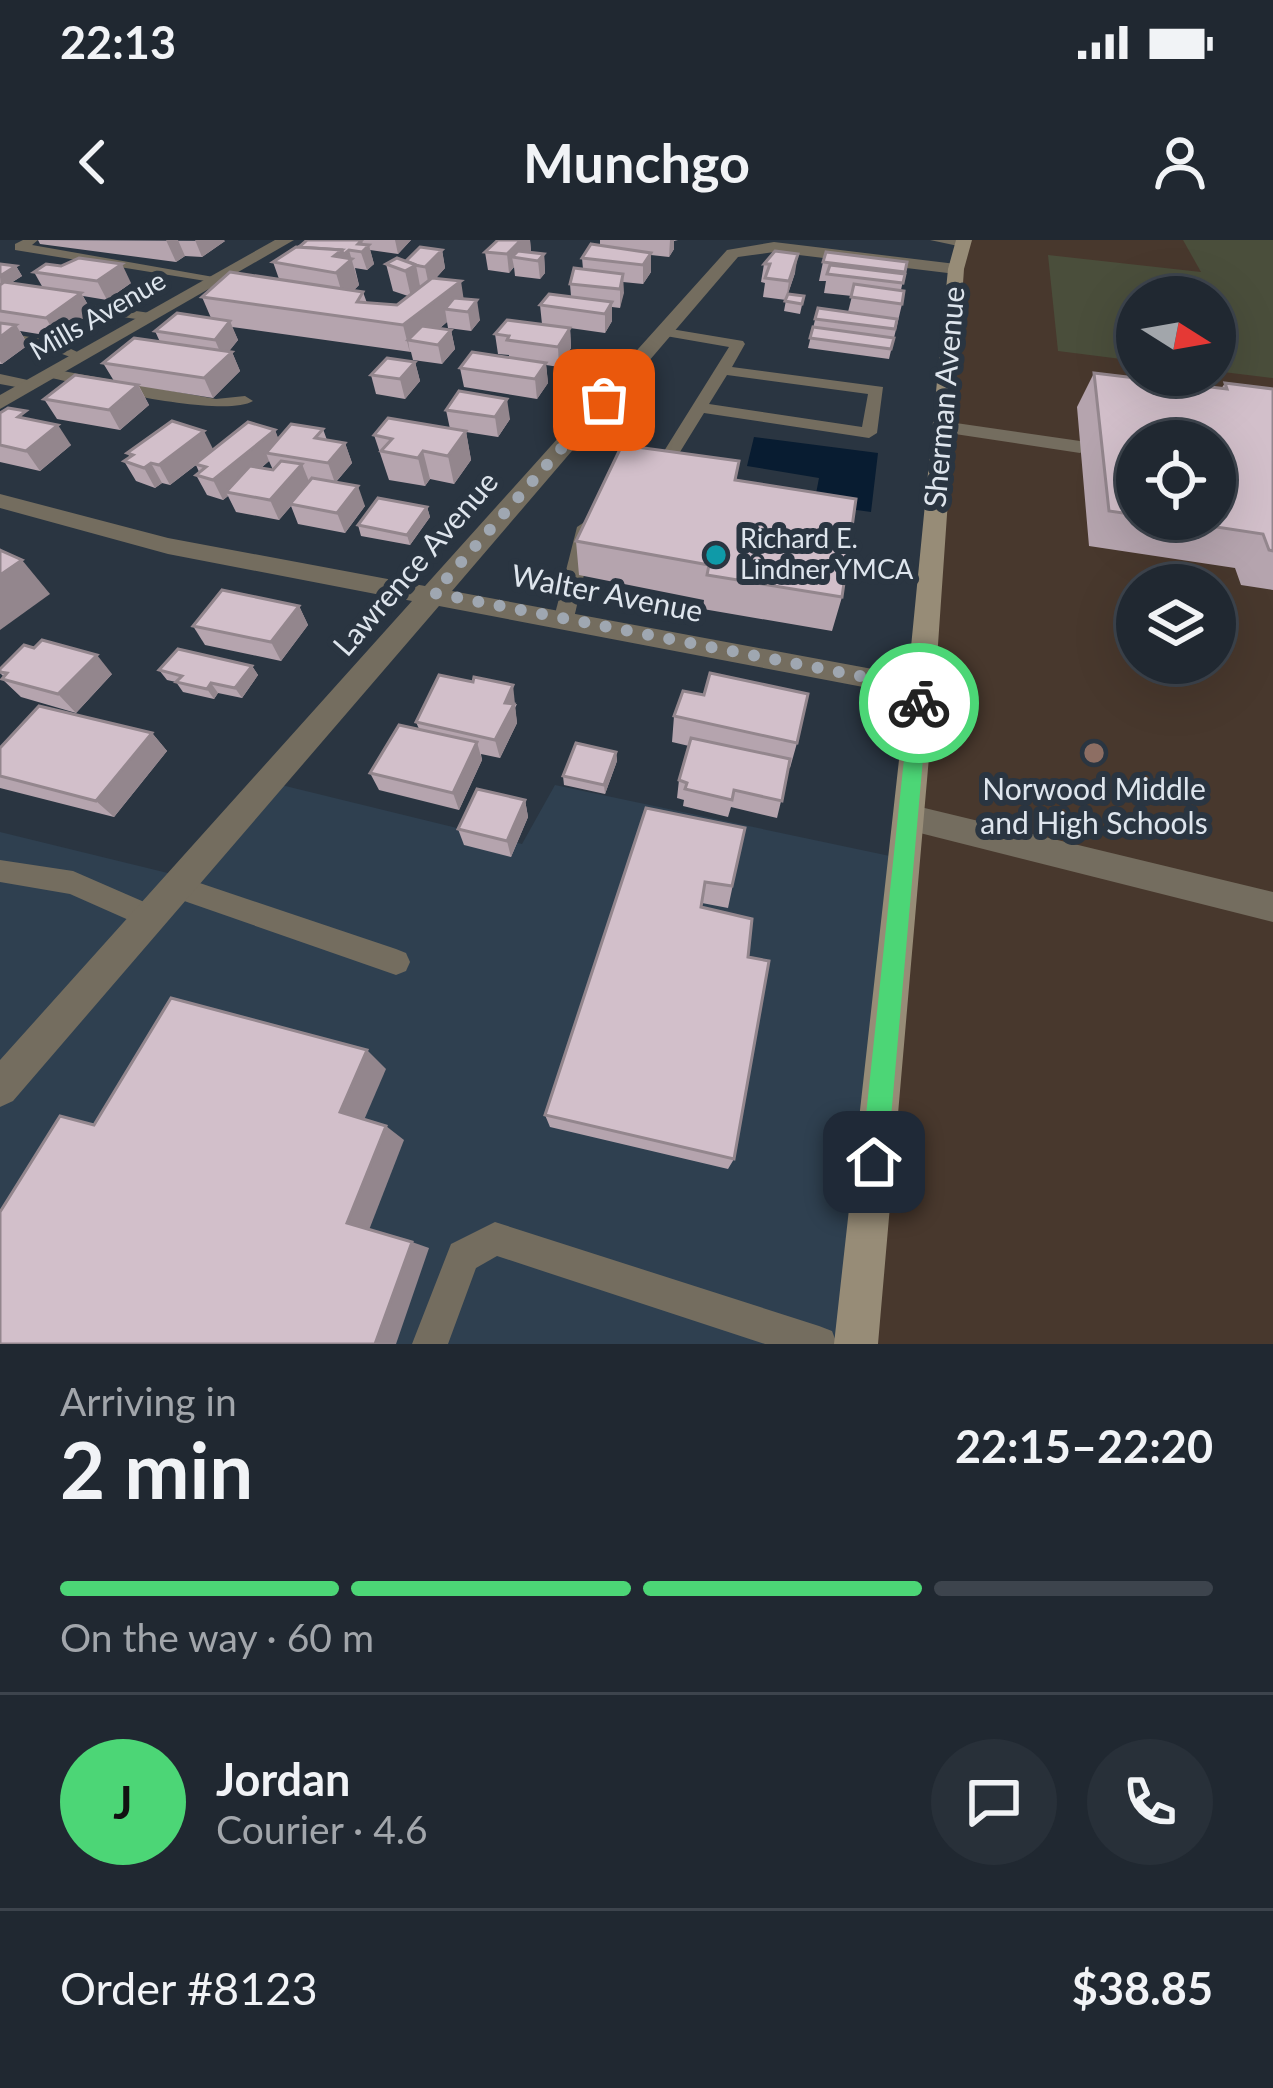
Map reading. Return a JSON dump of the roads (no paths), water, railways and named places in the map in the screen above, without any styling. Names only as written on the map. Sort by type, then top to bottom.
[{"type":"street","name":"Mills Avenue","points":[[0,404],[283,240]]},
{"type":"street","name":"Lawrence Avenue","points":[[0,1088],[734,253],[805,245],[955,248]]},
{"type":"street","name":"Sherman Avenue","points":[[856,1344],[921,688],[955,248]]},
{"type":"street","points":[[943,427],[1080,447]]},
{"type":"street","name":"Walter Avenue","points":[[0,500],[168,546],[921,688]]},
{"type":"street","points":[[908,817],[1273,907]]},
{"type":"lane","points":[[32,240],[19,247],[241,292]]},
{"type":"lane","points":[[0,303],[19,298],[150,317]]},
{"type":"lane","points":[[628,470],[661,469],[738,344],[664,332]]},
{"type":"lane","points":[[0,336],[49,344],[81,357]]},
{"type":"lane","points":[[699,407],[868,433],[877,390],[723,370]]},
{"type":"lane","points":[[52,374],[216,404],[245,401]]},
{"type":"lane","points":[[0,379],[32,386]]},
{"type":"lane","points":[[564,618],[571,579],[594,509]]},
{"type":"lane","points":[[0,871],[73,884],[149,917]]},
{"type":"lane","points":[[176,887],[396,962]]},
{"type":"lane","points":[[430,1344],[463,1256],[495,1239],[819,1344]]},
{"type":"place","name":"Richard E. Lindner YMCA","points":[[716,555]]},
{"type":"place","name":"Norwood Middle and High Schools","points":[[1094,753]]}]
